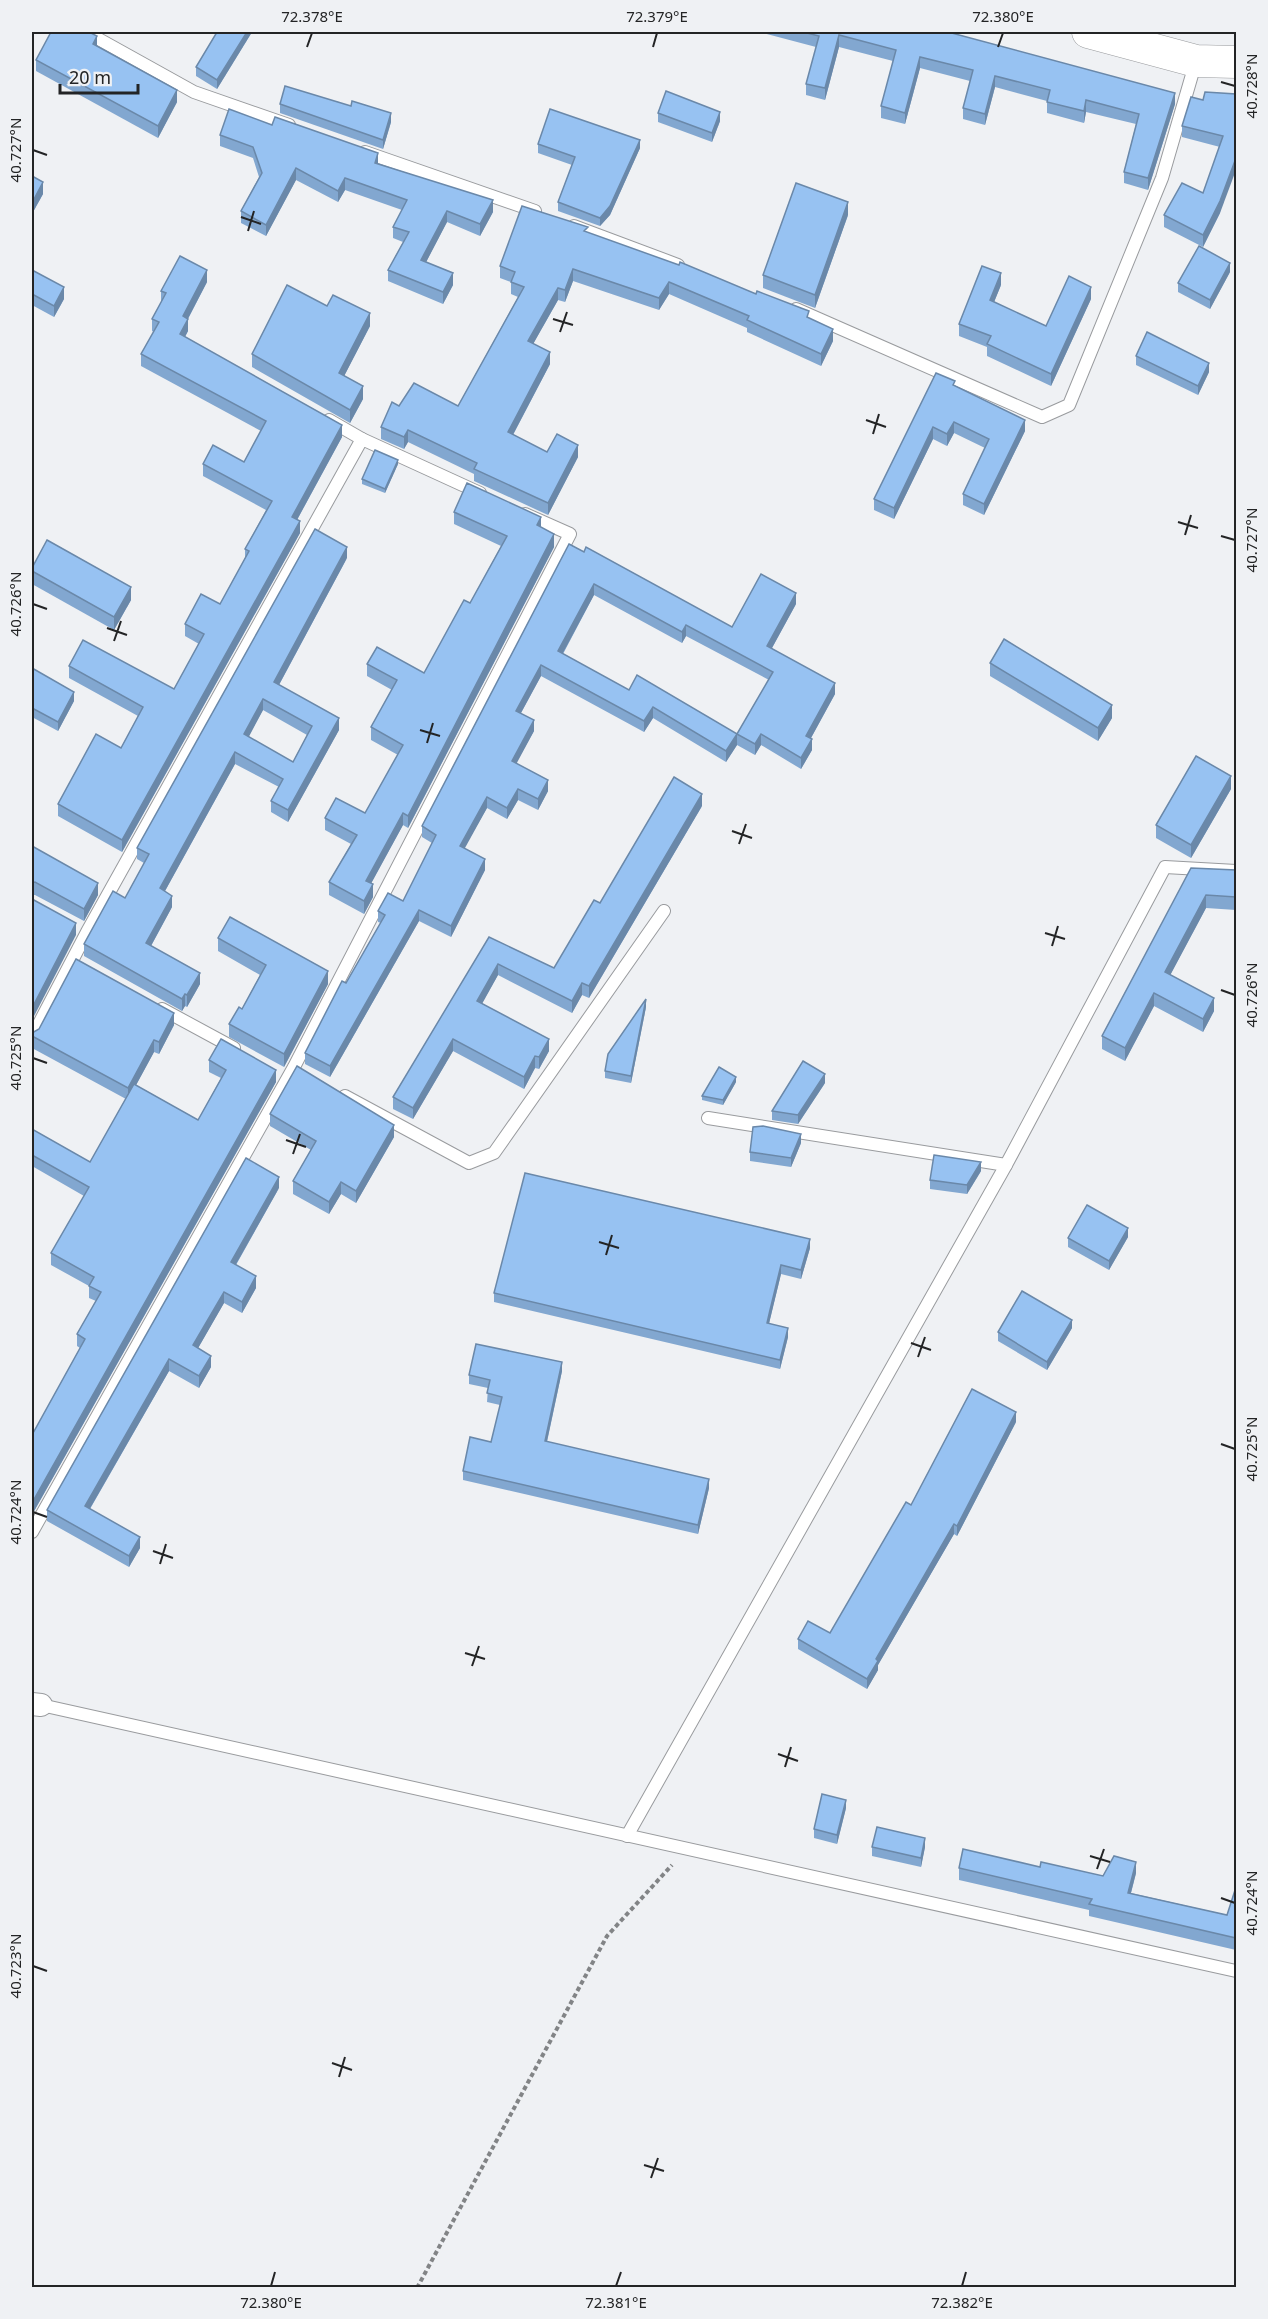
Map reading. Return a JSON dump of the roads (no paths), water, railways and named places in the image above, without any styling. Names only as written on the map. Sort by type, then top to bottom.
[{"type":"street","points":[[1088,32],[1196,61],[1236,62]]},
{"type":"lane","points":[[86,32],[194,92],[304,131]]},
{"type":"lane","points":[[782,304],[1042,417],[1069,405],[1162,178],[1196,61]]},
{"type":"lane","points":[[348,146],[553,218],[693,271]]},
{"type":"lane","points":[[313,411],[362,439],[487,496]]},
{"type":"lane","points":[[32,1037],[77,962],[82,930],[362,439]]},
{"type":"lane","points":[[32,1532],[291,1073],[570,534],[518,510]]},
{"type":"lane","points":[[627,1836],[1005,1165],[1165,867],[1236,871]]},
{"type":"lane","points":[[334,1090],[469,1163],[494,1154],[664,911]]},
{"type":"lane","points":[[154,1004],[246,1055]]},
{"type":"lane","points":[[708,1119],[1005,1165]]},
{"type":"lane","points":[[36,1705],[1236,1971]]}]
